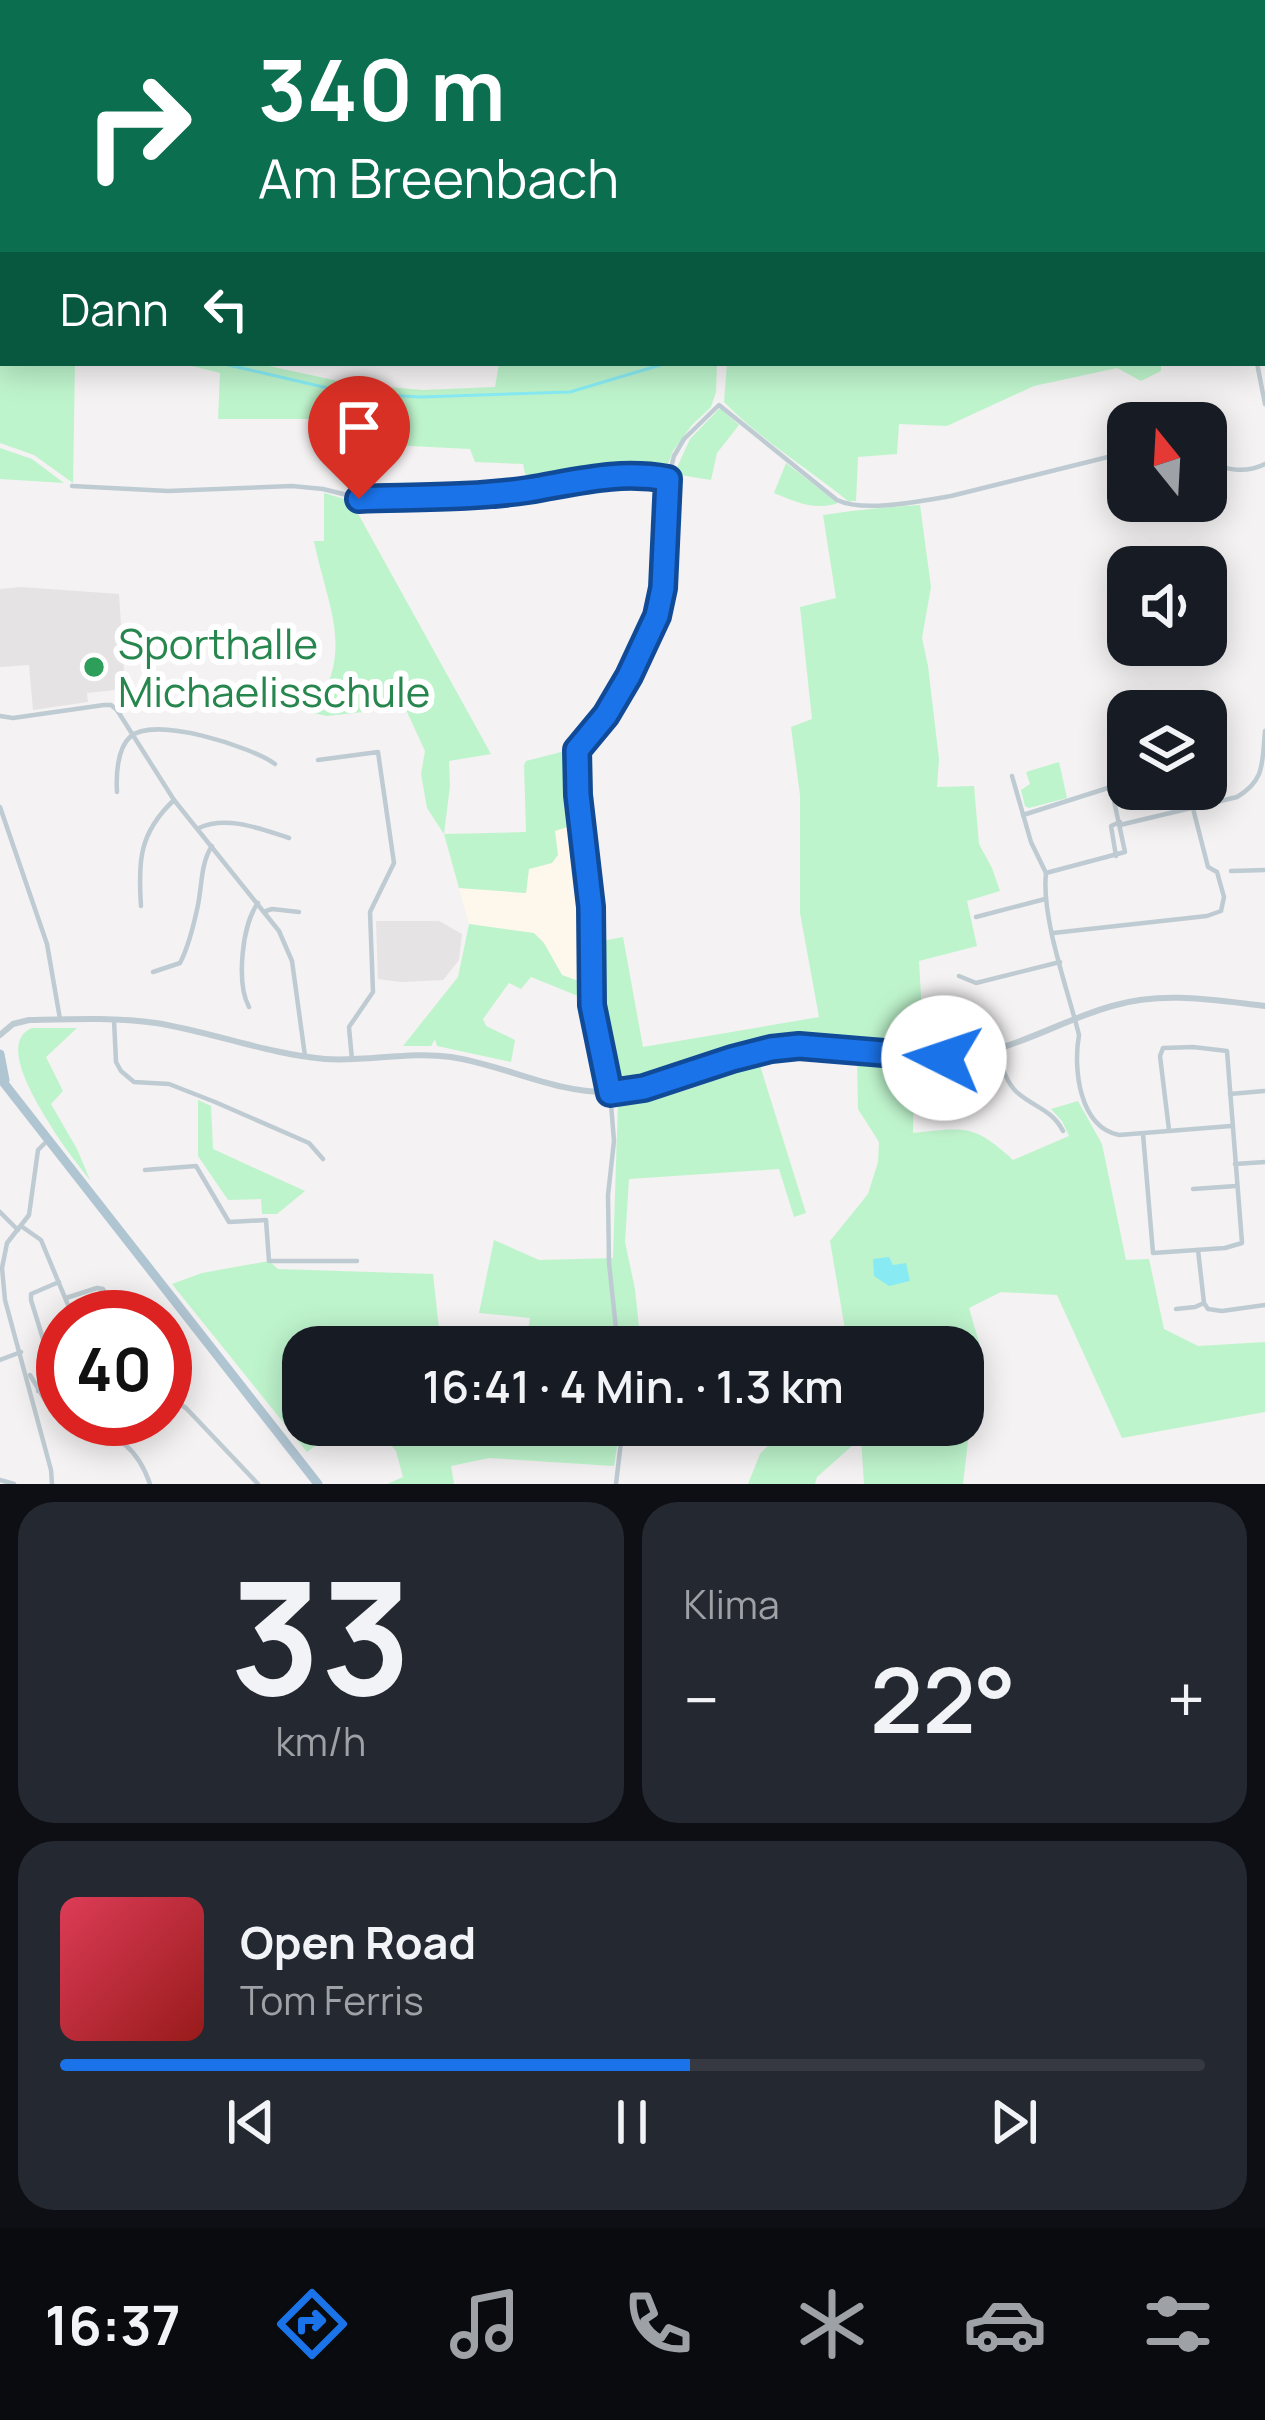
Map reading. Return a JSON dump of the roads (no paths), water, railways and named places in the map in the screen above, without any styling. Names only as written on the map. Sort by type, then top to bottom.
[{"type":"main road","points":[[0,1054],[3,1081],[317,1484]]},
{"type":"street","points":[[1258,366],[1265,404]]},
{"type":"street","points":[[615,1326],[608,1195],[614,1142],[610,1093],[592,1005],[591,907],[577,750],[606,715],[657,616],[674,456],[718,405],[848,505],[951,496],[1107,457]]},
{"type":"street","points":[[1227,468],[1250,472],[1265,464]]},
{"type":"street","points":[[73,486],[168,491],[292,487],[359,499],[528,490],[595,478],[668,479]]},
{"type":"street","points":[[0,716],[104,705],[117,710],[174,800],[279,931],[292,961],[305,1057]]},
{"type":"street","points":[[117,792],[125,745],[132,735],[159,730],[242,747],[275,764]]},
{"type":"street","points":[[1227,799],[1255,788],[1264,760],[1265,731]]},
{"type":"street","points":[[318,760],[378,752],[394,863],[370,912],[373,992],[349,1027],[352,1060]]},
{"type":"street","points":[[1012,776],[1031,842],[1046,873],[1045,899],[1079,1035],[1075,1056],[1081,1094],[1100,1127],[1118,1135],[1231,1126]]},
{"type":"street","points":[[1023,815],[1111,787],[1126,849],[1116,856],[1046,873]]},
{"type":"street","points":[[141,906],[138,870],[142,849],[151,828],[174,800]]},
{"type":"street","points":[[0,807],[47,944],[60,1019]]},
{"type":"street","points":[[1120,824],[1183,810]]},
{"type":"street","points":[[1053,933],[1215,915],[1224,897],[1216,872],[1208,867],[1193,810]]},
{"type":"street","points":[[199,828],[212,822],[235,823],[290,838]]},
{"type":"street","points":[[153,972],[180,963],[184,956],[205,857],[212,846]]},
{"type":"street","points":[[1231,871],[1265,870]]},
{"type":"street","points":[[976,917],[1045,899]]},
{"type":"street","points":[[249,1007],[241,968],[258,903]]},
{"type":"street","points":[[266,911],[299,912]]},
{"type":"street","points":[[958,976],[976,982],[1060,962]]},
{"type":"street","points":[[1,1032],[21,1021],[60,1019],[159,1024],[305,1057],[449,1057],[610,1093],[644,1088],[732,1059],[785,1048],[827,1046],[944,1058],[997,1051],[1116,1005],[1169,997],[1265,1006]]},
{"type":"street","points":[[114,1020],[116,1061],[134,1082],[169,1084],[214,1102],[309,1143],[323,1159]]},
{"type":"street","points":[[1143,1134],[1153,1253],[1242,1243],[1227,1052],[1162,1048],[1169,1130]]},
{"type":"street","points":[[997,1051],[1018,1094],[1057,1118],[1064,1131]]},
{"type":"street","points":[[1230,1094],[1264,1091]]},
{"type":"street","points":[[48,1140],[38,1150],[29,1215],[3,1242],[2,1268],[52,1484]]},
{"type":"street","points":[[1234,1165],[1265,1162]]},
{"type":"street","points":[[145,1170],[196,1166],[229,1222],[266,1220],[268,1262],[357,1261]]},
{"type":"street","points":[[1192,1190],[1236,1186]]},
{"type":"street","points":[[0,1212],[41,1240],[62,1290]]},
{"type":"street","points":[[1198,1250],[1208,1310],[1265,1305]]},
{"type":"street","points":[[40,1290],[59,1282]]},
{"type":"street","points":[[1176,1309],[1204,1303]]},
{"type":"street","points":[[0,1360],[21,1352]]},
{"type":"street","points":[[26,1371],[36,1388]]},
{"type":"street","points":[[192,1416],[258,1484]]},
{"type":"street","points":[[128,1446],[150,1484]]},
{"type":"street","points":[[616,1484],[621,1446]]},
{"type":"street","points":[[0,1480],[14,1484]]},
{"type":"water","points":[[889,1257],[893,1265],[906,1263],[910,1281],[889,1286],[874,1276],[873,1259]]},
{"type":"waterway","points":[[233,366],[349,393],[421,397],[570,392],[657,366]]},
{"type":"place","name":"Sporthalle Michaelisschule","points":[[94,667]]}]
